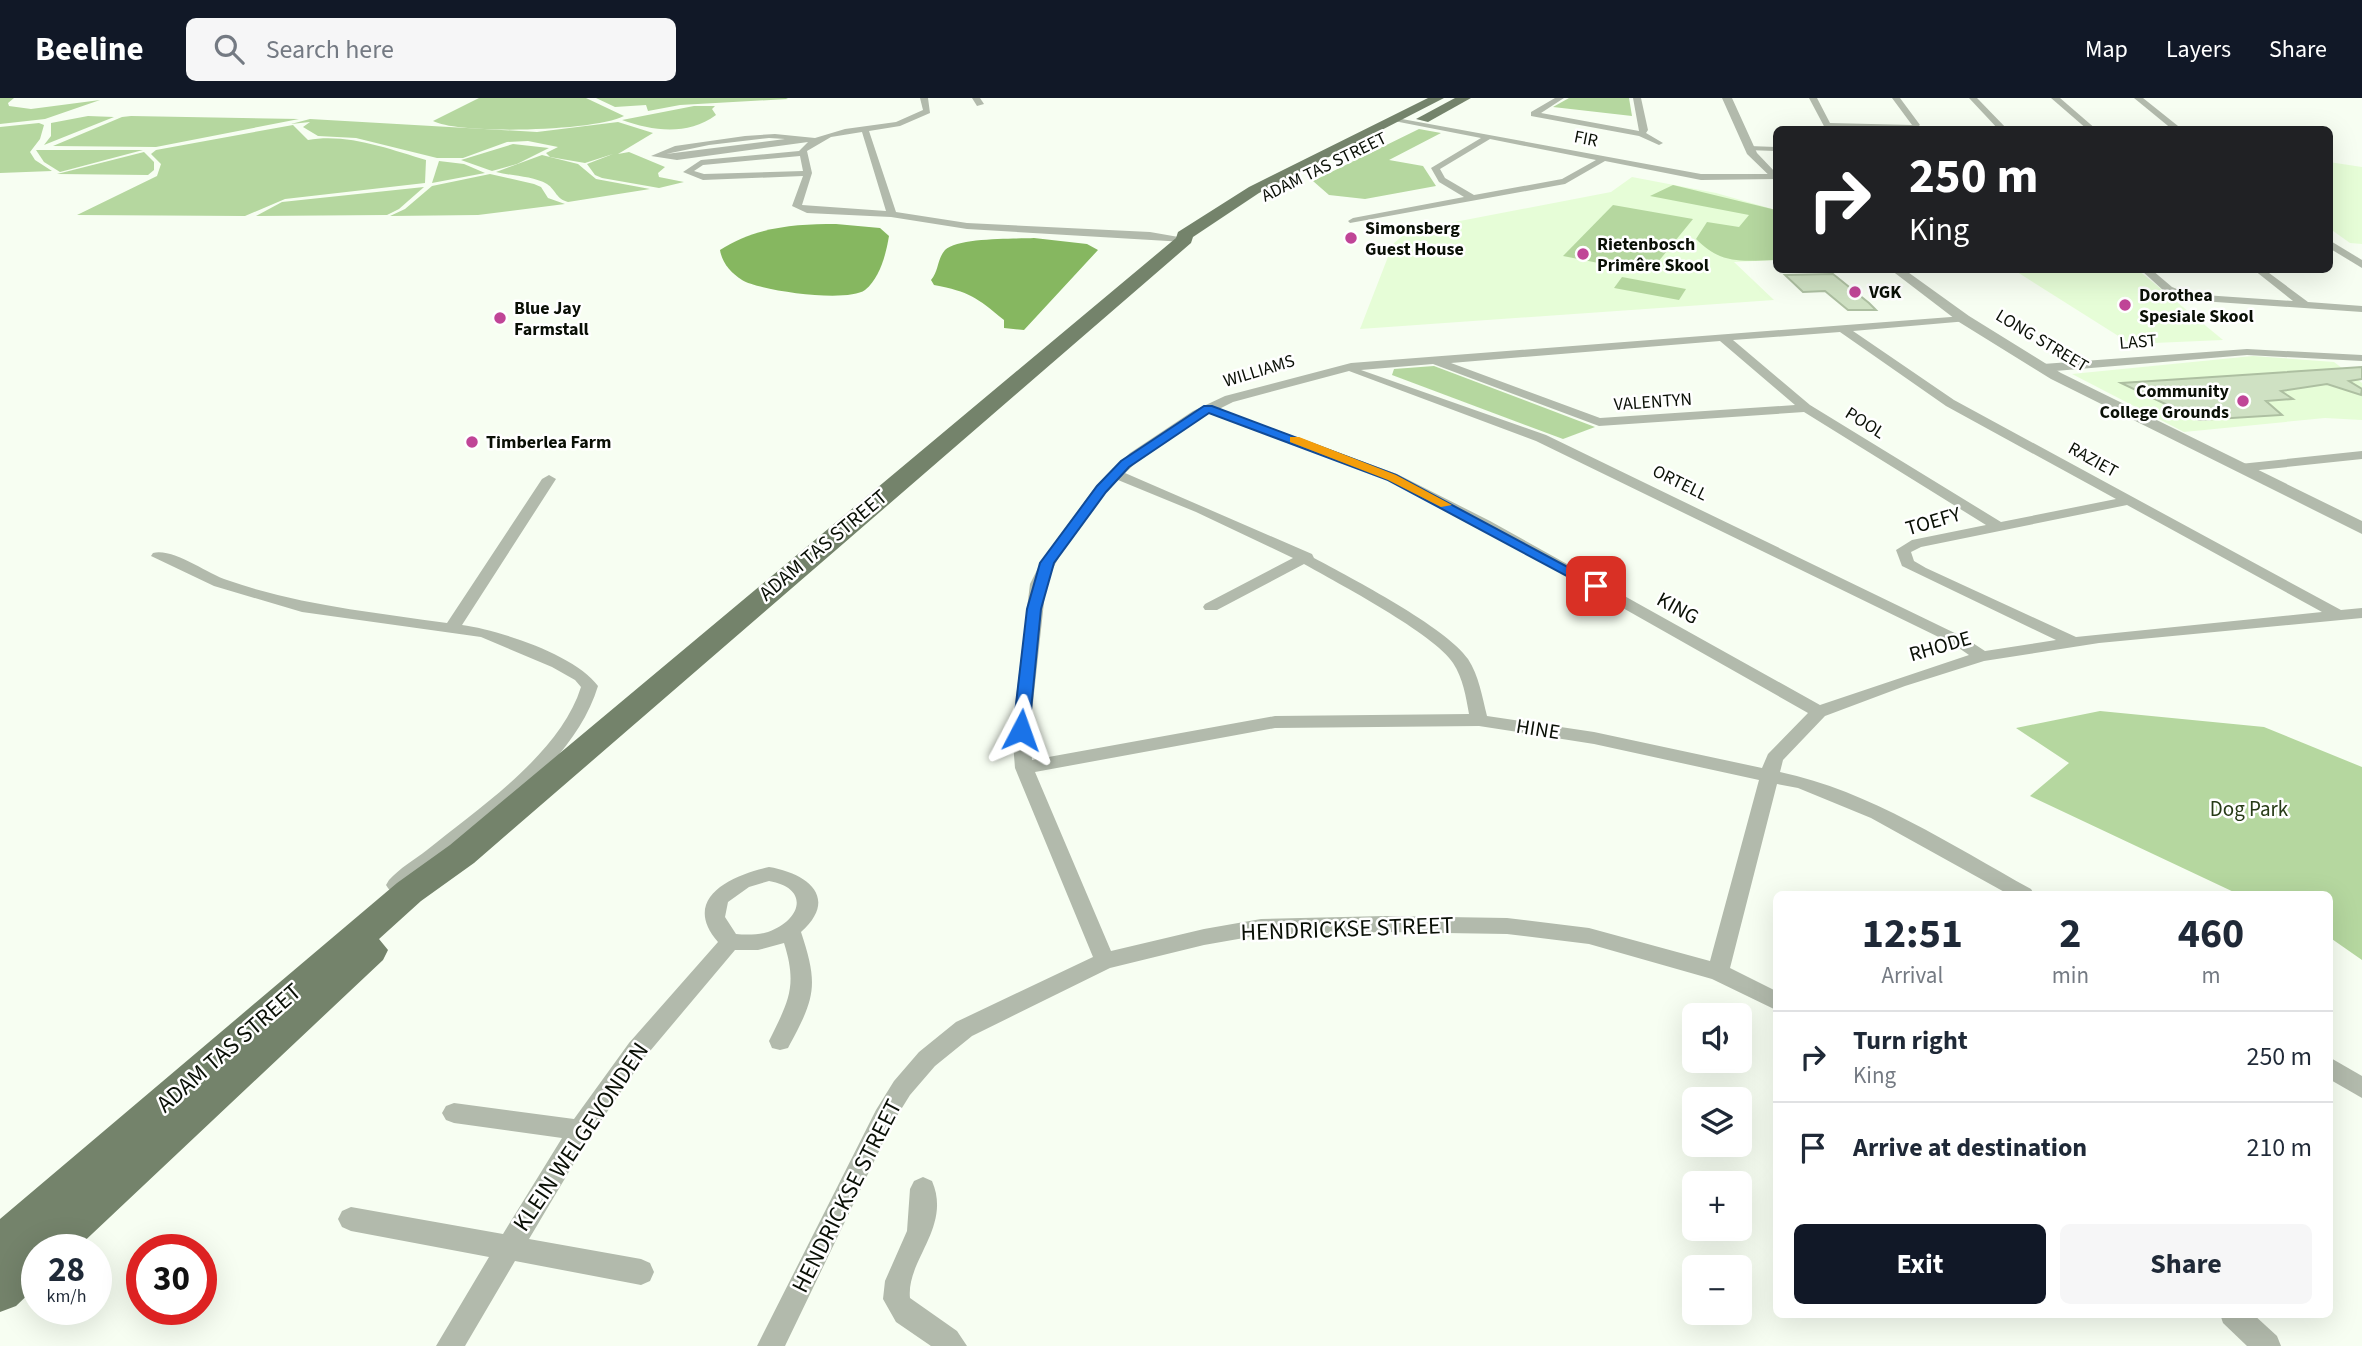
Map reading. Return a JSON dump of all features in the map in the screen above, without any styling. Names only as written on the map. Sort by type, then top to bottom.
[{"type":"main road","name":"ADAM TAS STREET","points":[[1185,239],[1184,235],[1254,190],[1438,98]]},
{"type":"main road","name":"ADAM TAS STREET","points":[[0,1247],[1185,239],[1465,98]]},
{"type":"main road","name":"ADAM TAS STREET","points":[[61,1234],[323,995],[415,895]]},
{"type":"main road","points":[[0,1290],[21,1271]]},
{"type":"street","points":[[802,139],[677,157],[655,156],[663,151],[754,137],[802,139],[814,140],[896,125],[927,111],[924,98]]},
{"type":"street","points":[[1560,98],[1534,114],[1641,134],[1659,143]]},
{"type":"street","points":[[1637,98],[1644,130],[1641,134]]},
{"type":"street","points":[[1727,98],[1749,148],[1773,176]]},
{"type":"street","points":[[1813,98],[1828,126]]},
{"type":"street","points":[[1896,98],[1915,126]]},
{"type":"street","points":[[1973,98],[2000,126]]},
{"type":"street","points":[[2055,98],[2088,126]]},
{"type":"street","points":[[2138,98],[2174,126]]},
{"type":"street","name":"FIR","points":[[1394,119],[1701,177],[1773,178]]},
{"type":"street","points":[[865,130],[892,214]]},
{"type":"street","points":[[1472,198],[1442,180],[1435,168],[1488,137]]},
{"type":"street","points":[[814,140],[803,150],[808,173],[797,203],[801,208],[892,214],[939,224],[1113,231],[1185,239]]},
{"type":"street","points":[[1749,148],[1773,149]]},
{"type":"street","points":[[805,153],[701,163],[687,172],[703,177],[808,173]]},
{"type":"street","points":[[1353,220],[1565,181],[1603,159]]},
{"type":"street","points":[[2333,246],[2362,265]]},
{"type":"street","points":[[2333,256],[2350,257]]},
{"type":"street","name":"LONG STREET","points":[[1901,273],[1964,319],[2043,368],[2362,528]]},
{"type":"street","points":[[2149,273],[2168,289],[2188,297],[2362,309]]},
{"type":"street","points":[[2263,273],[2308,307]]},
{"type":"street","name":"WILLIAMS","points":[[1105,961],[1024,768],[1021,730],[1024,685],[1038,584],[1047,563],[1115,475],[1135,456],[1208,409],[1273,385],[1351,367],[1964,319]]},
{"type":"street","name":"RAZIET","points":[[1841,328],[1950,403],[2335,613]]},
{"type":"street","name":"POOL","points":[[1722,337],[1806,408],[1998,526]]},
{"type":"street","name":"LAST","points":[[2043,368],[2246,352],[2362,358]]},
{"type":"street","points":[[2345,357],[2362,370]]},
{"type":"street","name":"VALENTYN","points":[[1430,359],[1598,422],[1806,408]]},
{"type":"street","name":"ORTELL","points":[[1351,367],[1356,372],[1541,439],[1959,640],[1982,656]]},
{"type":"street","name":"KING","points":[[1208,409],[1392,477],[1485,524],[1819,712]]},
{"type":"street","points":[[2240,468],[2362,455]]},
{"type":"street","points":[[1115,475],[1232,521],[1307,557],[1456,654],[1467,672],[1479,720]]},
{"type":"street","points":[[452,628],[549,479]]},
{"type":"street","name":"TOEFY","points":[[2074,642],[1921,571],[1902,556],[1903,550],[1917,543],[2128,501]]},
{"type":"street","points":[[158,556],[189,567],[219,583],[292,605],[484,633],[558,663],[581,676],[590,686],[589,699],[564,734],[503,797],[396,885],[415,895]]},
{"type":"street","points":[[1211,607],[1307,557]]},
{"type":"street","name":"RHODE","points":[[1718,972],[1774,758],[1819,712],[1899,682],[1982,656],[2074,642],[2362,612]]},
{"type":"street","name":"HINE","points":[[1024,768],[1275,722],[1479,720],[1594,738],[1771,775],[1841,796],[2019,891]]},
{"type":"street","points":[[783,874],[804,887],[808,897],[807,908],[790,930],[759,942],[730,942],[714,922],[714,912],[727,890],[754,876],[783,874]]},
{"type":"street","name":"HENDRICKSE STREET","points":[[771,1346],[884,1117],[910,1079],[964,1029],[1105,961],[1204,937],[1261,927],[1385,923],[1507,926],[1589,936],[1718,972],[1773,1000]]},
{"type":"street","points":[[780,1041],[803,993],[803,970],[790,930]]},
{"type":"street","name":"KLEIN WELGEVONDEN","points":[[450,1346],[580,1130],[637,1049],[730,942]]},
{"type":"street","points":[[2333,1070],[2362,1088]]},
{"type":"street","points":[[454,1113],[580,1130]]},
{"type":"street","points":[[923,1189],[923,1211],[918,1237],[898,1279],[897,1296],[901,1308],[941,1334],[953,1346]]},
{"type":"street","points":[[351,1219],[641,1272]]},
{"type":"street","points":[[2237,1318],[2266,1346]]},
{"type":"shaded area","points":[[2333,163],[2362,167],[2362,244],[2350,243],[2333,231]]},
{"type":"shaded area","name":"Rietenbosch Primêre Skool","points":[[1632,177],[1716,193],[1773,209],[1773,260],[1734,262],[1774,300],[1360,329],[1393,244],[1408,231],[1611,192]]},
{"type":"shaded area","points":[[836,224],[880,228],[889,236],[875,279],[865,290],[855,294],[804,294],[752,284],[734,274],[721,255],[720,250],[761,232],[790,226]]},
{"type":"shaded area","points":[[1034,238],[1087,244],[1098,250],[1024,330],[1004,328],[1004,320],[979,301],[965,293],[934,285],[931,280],[942,254],[952,246],[974,241]]},
{"type":"shaded area","name":"Dorothea Spesiale Skool","points":[[2019,273],[2142,273],[2223,340],[2131,344]]},
{"type":"shaded area","name":"Community College Grounds","points":[[2253,356],[2334,362],[2362,383],[2362,420],[2325,418],[2184,432],[2072,374]]},
{"type":"green space","points":[[0,98],[14,98],[8,103],[9,106],[31,109],[100,100],[45,119],[0,124]]},
{"type":"green space","points":[[479,98],[586,98],[624,116],[586,125],[498,130],[433,121]]},
{"type":"green space","points":[[596,98],[788,99],[680,105],[648,111],[646,105],[615,107]]},
{"type":"green space","points":[[1569,98],[1629,98],[1632,116],[1553,107]]},
{"type":"green space","points":[[694,106],[715,106],[712,109],[716,115],[693,126],[670,130],[622,120]]},
{"type":"green space","points":[[88,116],[114,117],[44,145],[51,136],[51,123]]},
{"type":"green space","points":[[122,117],[299,119],[156,147],[53,146]]},
{"type":"green space","points":[[310,119],[537,132],[618,122],[653,133],[618,154],[629,152],[665,167],[658,173],[659,177],[684,182],[659,188],[602,178],[595,175],[587,164],[613,154],[585,163],[550,157],[546,153],[558,147],[528,141],[507,142],[463,158],[437,158],[356,138],[318,136],[303,127],[310,122],[291,124]]},
{"type":"green space","points":[[39,123],[44,125],[40,139],[30,152],[35,160],[52,171],[0,173],[0,127]]},
{"type":"green space","points":[[293,125],[308,140],[353,140],[426,160],[425,183],[285,199],[245,216],[77,215],[157,176],[161,164],[151,154],[156,150]]},
{"type":"green space","points":[[1419,129],[1441,133],[1389,160],[1423,166],[1436,186],[1365,199],[1329,195],[1313,181]]},
{"type":"green space","points":[[513,144],[549,148],[517,164],[492,171],[461,160]]},
{"type":"green space","points":[[36,150],[143,150],[60,172],[44,162]]},
{"type":"green space","points":[[144,152],[154,162],[154,170],[148,175],[57,174]]},
{"type":"green space","points":[[542,155],[578,164],[596,179],[650,189],[568,202],[541,181],[496,172]]},
{"type":"green space","points":[[439,161],[464,164],[485,173],[432,183]]},
{"type":"green space","points":[[490,174],[534,184],[541,187],[548,198],[565,204],[478,215],[390,216],[405,209],[432,186]]},
{"type":"green space","points":[[1673,185],[1773,209],[1773,260],[1733,260],[1715,253],[1696,239],[1707,222],[1739,227],[1749,215],[1650,196]]},
{"type":"green space","points":[[424,187],[399,209],[387,215],[256,216],[282,202]]},
{"type":"green space","points":[[1613,205],[1693,219],[1649,273],[1563,256]]},
{"type":"green space","points":[[1622,277],[1686,289],[1679,300],[1614,288]]},
{"type":"green space","points":[[1434,366],[1595,427],[1563,439],[1392,375],[1394,369]]},
{"type":"green space","name":"Dog Park","points":[[2100,711],[2264,727],[2362,767],[2362,960],[2333,940],[2333,891],[2232,891],[2030,796],[2069,763],[2016,728]]},
{"type":"building","name":"VGK","points":[[1833,274],[1876,310],[1848,310],[1825,291],[1803,292],[1785,275]]},
{"type":"building","points":[[2362,367],[2362,379],[2349,381],[2362,389],[2361,395],[2327,384],[2281,391],[2293,399],[2266,401],[2282,415],[2199,420],[2121,383]]},
{"type":"slow traffic","points":[[1294,440],[1392,477],[1446,505]]},
{"type":"place","name":"Simonsberg Guest House","points":[[1351,238]]},
{"type":"place","name":"Rietenbosch Primêre Skool","points":[[1583,254]]},
{"type":"place","name":"VGK","points":[[1855,292]]},
{"type":"place","name":"Dorothea Spesiale Skool","points":[[2125,305]]},
{"type":"place","name":"Blue Jay Farmstall","points":[[500,318]]},
{"type":"place","name":"Community College Grounds","points":[[2243,401]]},
{"type":"place","name":"Timberlea Farm","points":[[472,442]]},
{"type":"route","points":[[1021,730],[1034,609],[1038,584],[1047,563],[1101,489],[1125,464],[1208,409],[1392,477],[1485,524],[1596,586]]}]
